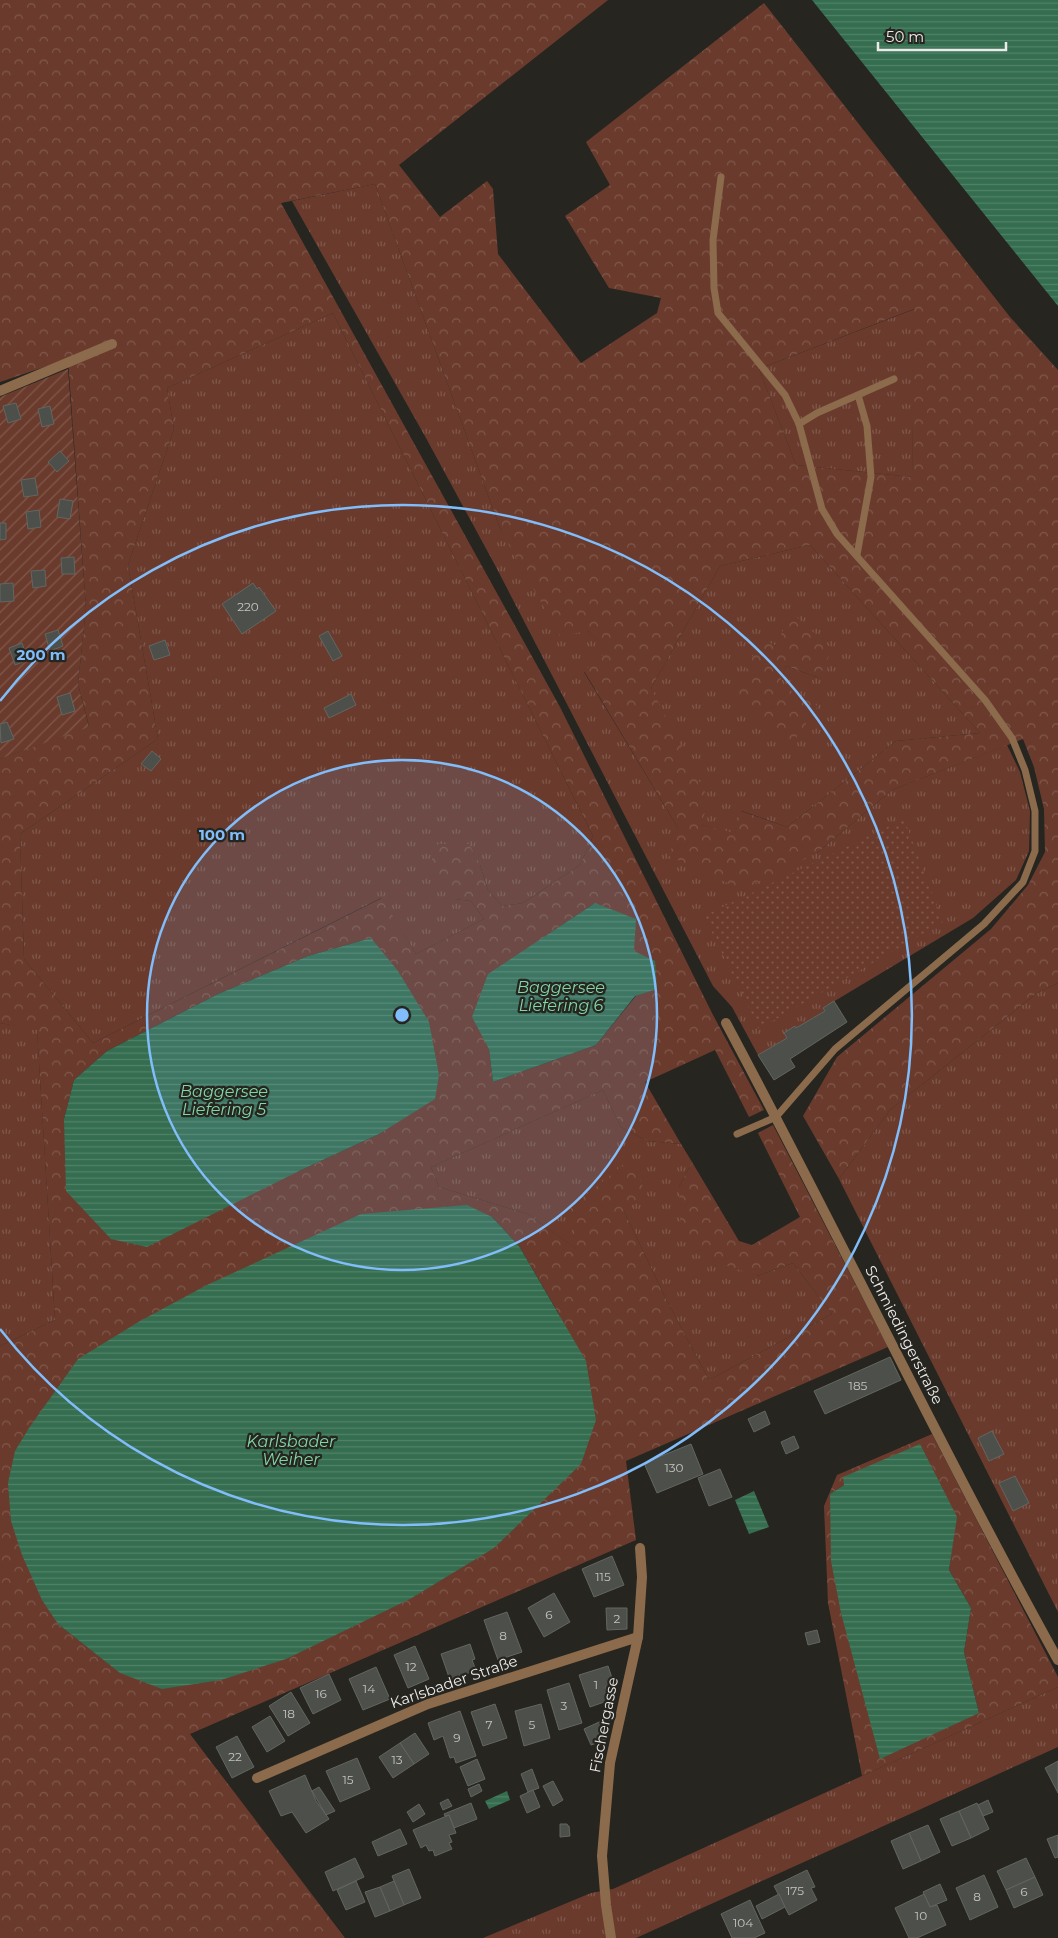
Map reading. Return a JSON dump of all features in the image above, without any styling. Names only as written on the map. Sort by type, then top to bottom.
[{"type":"street","points":[[0,391],[112,344]]},
{"type":"street","name":"Schmiedingerstraße","points":[[726,1022],[891,1345],[1018,1588],[1058,1660]]},
{"type":"street","name":"Fischergasse","points":[[611,1938],[602,1856],[610,1763],[638,1637],[642,1577],[640,1548]]},
{"type":"street","name":"Karlsbader Straße","points":[[257,1778],[428,1704],[638,1637]]},
{"type":"lane","points":[[721,177],[713,240],[714,288],[718,313],[785,395],[799,424],[822,509],[837,534],[985,700],[1012,738],[1025,770],[1035,811],[1035,852],[1023,882],[984,924],[836,1050],[776,1117],[737,1134]]},
{"type":"lane","points":[[799,424],[817,413],[894,379]]},
{"type":"lane","points":[[857,555],[871,477],[867,426],[858,395]]},
{"type":"green space","points":[[0,0],[608,0],[399,165],[440,217],[487,181],[493,189],[498,254],[581,363],[657,313],[661,298],[609,288],[565,216],[610,185],[586,142],[764,3],[1010,317],[1058,370],[1058,983],[1037,993],[890,1110],[839,1179],[803,1116],[837,1057],[991,929],[1028,885],[1045,852],[1044,809],[1034,767],[1023,739],[892,790],[817,853],[742,890],[669,856],[678,828],[584,671],[609,650],[588,631],[560,636],[501,531],[375,184],[281,203],[560,707],[713,1015],[764,1110],[749,1117],[715,1050],[645,1082],[681,1144],[647,1141],[621,1127],[603,1090],[431,1167],[439,1187],[528,1214],[578,1250],[569,1209],[631,1158],[645,1192],[624,1211],[664,1295],[709,1380],[832,1314],[793,1263],[757,1276],[701,1257],[681,1232],[679,1187],[692,1162],[739,1241],[752,1245],[800,1217],[758,1133],[773,1125],[888,1347],[626,1461],[636,1540],[190,1734],[345,1938],[0,1938],[0,1346],[55,1320],[37,1030],[0,1023],[0,759],[89,726],[78,684],[86,608],[68,359],[0,382]],"holes":[[[914,309],[912,477],[796,465],[759,369]],[[333,313],[593,836],[580,865],[523,903],[502,906],[488,890],[480,865],[469,844],[438,844],[432,859],[438,884],[454,899],[471,901],[484,919],[416,954],[382,898],[93,1043],[24,959],[20,834],[158,739],[128,565],[174,429],[167,388]],[[810,545],[980,733],[896,741],[787,827],[741,811],[735,833],[702,825],[708,798],[651,688],[720,566]],[[595,903],[634,952],[636,996],[596,1045],[493,1082],[489,1049],[550,933]],[[371,938],[379,1134],[299,1171],[64,1119],[74,1080],[107,1051],[218,994],[308,956]],[[492,1217],[519,1246],[560,1316],[121,1673],[58,1624]]]},
{"type":"green space","points":[[375,184],[501,531],[588,631],[610,650],[584,672],[678,828],[817,853],[892,790],[1007,745],[1020,772],[1030,811],[1029,851],[1016,880],[973,918],[823,1008],[825,1011],[784,1033],[787,1038],[758,1055],[732,1007],[713,986],[496,567],[426,438],[292,201]]},
{"type":"green space","points":[[915,309],[912,477],[796,465],[759,369]]},
{"type":"green space","points":[[333,313],[593,836],[580,865],[523,903],[502,906],[488,890],[480,865],[454,899],[471,901],[484,919],[416,954],[381,898],[93,1043],[24,959],[20,834],[158,739],[128,565],[174,429],[167,388]]},
{"type":"green space","points":[[68,369],[86,608],[78,684],[89,727],[0,759],[0,397]]},
{"type":"green space","points":[[810,545],[980,733],[896,741],[787,827],[742,811],[735,834],[702,825],[651,688],[720,566]],"holes":[[[761,639],[776,646],[819,678],[786,666],[778,684]]]},
{"type":"green space","points":[[791,612],[832,649],[819,678],[786,666],[779,684],[818,706],[790,747],[735,693],[761,638],[776,646]]},
{"type":"green space","points":[[904,819],[943,922],[759,1029],[704,916]]},
{"type":"green space","points":[[1058,983],[1058,1612],[839,1179],[890,1110],[1037,993]]},
{"type":"green space","points":[[0,1023],[37,1029],[55,1320],[0,1346]]},
{"type":"green space","points":[[603,1090],[621,1127],[647,1141],[681,1144],[692,1162],[679,1187],[757,1276],[793,1263],[832,1314],[709,1380],[664,1295],[624,1211],[631,1158],[579,1251],[528,1214],[439,1187],[431,1167]]},
{"type":"green space","points":[[932,1434],[1058,1677],[1058,1687],[862,1776],[828,1603],[824,1506],[837,1475]],"holes":[[[844,1485],[956,1517],[949,1570],[971,1608],[964,1652],[979,1713],[830,1494]]]},
{"type":"green space","points":[[1058,1687],[1058,1747],[636,1938],[483,1938],[591,1893],[613,1889]]},
{"type":"water","points":[[812,0],[1058,0],[1058,306]]},
{"type":"water","name":"Baggersee Liefering 6","points":[[595,903],[636,919],[634,951],[655,961],[657,989],[635,996],[596,1045],[493,1082],[489,1049],[472,1017],[488,974]]},
{"type":"water","name":"Baggersee Liefering 5","points":[[371,938],[398,971],[429,1022],[439,1075],[435,1099],[379,1134],[299,1171],[147,1247],[111,1239],[66,1191],[64,1119],[74,1080],[107,1051],[218,994],[308,956]]},
{"type":"water","name":"Karlsbader Weiher","points":[[467,1205],[492,1217],[519,1246],[586,1361],[596,1420],[581,1464],[494,1548],[410,1599],[286,1659],[221,1680],[162,1689],[120,1673],[58,1624],[42,1600],[22,1555],[11,1521],[8,1483],[15,1451],[78,1359],[140,1321],[207,1285],[361,1214]]},
{"type":"water","points":[[920,1444],[957,1517],[949,1570],[971,1608],[964,1652],[979,1713],[880,1759],[841,1613],[831,1561],[830,1494],[844,1485],[843,1477]]},
{"type":"water","points":[[754,1491],[769,1527],[749,1534],[735,1500]]},
{"type":"water","points":[[507,1791],[510,1800],[489,1809],[485,1801]]},
{"type":"building","points":[[16,403],[21,419],[8,423],[3,406]]},
{"type":"building","points":[[50,406],[54,424],[42,427],[38,409]]},
{"type":"building","points":[[60,451],[69,461],[57,472],[48,462]]},
{"type":"building","points":[[35,478],[38,495],[24,497],[21,480]]},
{"type":"building","points":[[60,499],[73,501],[70,519],[57,517]]},
{"type":"building","points":[[39,510],[41,527],[28,529],[26,512]]},
{"type":"building","points":[[0,523],[6,523],[6,539],[0,540]]},
{"type":"building","points":[[74,557],[75,574],[62,574],[61,558]]},
{"type":"building","points":[[45,570],[46,586],[33,588],[31,571]]},
{"type":"building","points":[[13,583],[14,601],[0,602],[0,584]]},
{"type":"building","points":[[253,583],[257,589],[259,587],[276,611],[242,634],[222,604]]},
{"type":"building","points":[[58,630],[63,646],[50,651],[45,634]]},
{"type":"building","points":[[328,631],[342,656],[333,661],[319,636]]},
{"type":"building","points":[[165,640],[170,655],[154,660],[149,646]]},
{"type":"building","points":[[22,643],[28,660],[15,665],[9,648]]},
{"type":"building","points":[[70,693],[75,711],[62,715],[57,697]]},
{"type":"building","points":[[351,694],[356,705],[329,718],[324,708]]},
{"type":"building","points":[[7,722],[14,739],[1,743],[0,724]]},
{"type":"building","points":[[152,751],[161,759],[151,771],[141,764]]},
{"type":"building","points":[[834,1001],[847,1022],[790,1059],[795,1067],[774,1080],[758,1055],[787,1038],[784,1033],[825,1011],[823,1008]]},
{"type":"building","points":[[890,1357],[901,1380],[825,1414],[814,1391]]},
{"type":"building","points":[[765,1411],[770,1424],[754,1432],[748,1419]]},
{"type":"building","points":[[992,1431],[1004,1454],[989,1461],[978,1438]]},
{"type":"building","points":[[794,1436],[799,1448],[786,1454],[781,1442]]},
{"type":"building","points":[[691,1444],[703,1474],[657,1493],[644,1463]]},
{"type":"building","points":[[720,1469],[732,1497],[709,1506],[698,1478]]},
{"type":"building","points":[[1015,1476],[1029,1503],[1013,1511],[999,1483]]},
{"type":"building","points":[[612,1556],[624,1585],[594,1597],[582,1569]]},
{"type":"building","points":[[554,1593],[570,1622],[544,1637],[528,1608]]},
{"type":"building","points":[[606,1608],[627,1608],[627,1629],[607,1630]]},
{"type":"building","points":[[507,1612],[522,1652],[498,1660],[484,1620]]},
{"type":"building","points":[[817,1630],[820,1642],[808,1645],[805,1633]]},
{"type":"building","points":[[470,1644],[475,1659],[472,1660],[476,1670],[450,1680],[441,1654]]},
{"type":"building","points":[[415,1646],[429,1679],[408,1688],[394,1655]]},
{"type":"building","points":[[608,1666],[614,1684],[605,1687],[610,1700],[590,1707],[579,1675]]},
{"type":"building","points":[[376,1667],[390,1699],[363,1710],[349,1679]]},
{"type":"building","points":[[329,1674],[341,1700],[313,1714],[300,1688]]},
{"type":"building","points":[[569,1683],[582,1723],[559,1730],[547,1690]]},
{"type":"building","points":[[291,1692],[310,1723],[288,1736],[269,1706]]},
{"type":"building","points":[[495,1704],[507,1738],[483,1746],[471,1712]]},
{"type":"building","points":[[541,1704],[550,1738],[524,1746],[515,1711]]},
{"type":"building","points":[[460,1711],[476,1756],[456,1763],[454,1757],[450,1758],[443,1736],[434,1740],[428,1723]]},
{"type":"building","points":[[270,1716],[285,1741],[267,1752],[252,1727]]},
{"type":"building","points":[[610,1717],[605,1740],[591,1745],[584,1729]]},
{"type":"building","points":[[415,1733],[429,1754],[414,1764],[400,1743]]},
{"type":"building","points":[[237,1736],[254,1767],[232,1778],[216,1747]]},
{"type":"building","points":[[400,1743],[414,1764],[393,1778],[379,1757]]},
{"type":"building","points":[[357,1758],[370,1789],[340,1802],[326,1771]]},
{"type":"building","points":[[477,1759],[485,1779],[468,1786],[460,1767]]},
{"type":"building","points":[[1058,1761],[1058,1793],[1045,1768]]},
{"type":"building","points":[[532,1769],[539,1788],[528,1792],[521,1774]]},
{"type":"building","points":[[305,1775],[316,1801],[329,1819],[306,1833],[292,1812],[281,1816],[269,1791]]},
{"type":"building","points":[[553,1781],[563,1800],[553,1806],[543,1786]]},
{"type":"building","points":[[479,1784],[482,1791],[471,1797],[468,1789]]},
{"type":"building","points":[[319,1787],[335,1811],[326,1815],[312,1791]]},
{"type":"building","points":[[533,1790],[540,1807],[527,1813],[520,1796]]},
{"type":"building","points":[[448,1799],[452,1806],[443,1810],[440,1803]]},
{"type":"building","points":[[988,1800],[993,1812],[983,1816],[978,1805]]},
{"type":"building","points":[[471,1803],[477,1819],[454,1828],[449,1815],[445,1816],[444,1814]]},
{"type":"building","points":[[977,1803],[989,1829],[971,1838],[959,1811]]},
{"type":"building","points":[[419,1804],[425,1814],[413,1822],[407,1812]]},
{"type":"building","points":[[959,1811],[971,1838],[952,1846],[940,1819]]},
{"type":"building","points":[[449,1815],[456,1833],[449,1835],[452,1842],[449,1843],[452,1849],[435,1856],[433,1850],[429,1851],[426,1845],[421,1848],[413,1830]]},
{"type":"building","points":[[560,1824],[567,1824],[569,1826],[570,1836],[560,1837]]},
{"type":"building","points":[[928,1825],[940,1852],[921,1861],[909,1833]]},
{"type":"building","points":[[400,1829],[407,1844],[378,1856],[372,1842]]},
{"type":"building","points":[[909,1833],[921,1861],[903,1869],[891,1841]]},
{"type":"building","points":[[1058,1835],[1058,1857],[1055,1858],[1047,1839]]},
{"type":"building","points":[[355,1858],[364,1877],[333,1891],[325,1872]]},
{"type":"building","points":[[1026,1858],[1035,1877],[1006,1890],[997,1871]]},
{"type":"building","points":[[409,1869],[421,1898],[404,1905],[392,1876]]},
{"type":"building","points":[[807,1870],[815,1887],[811,1888],[817,1900],[789,1915],[774,1886]]},
{"type":"building","points":[[984,1875],[998,1907],[970,1920],[956,1888]]},
{"type":"building","points":[[1035,1877],[1043,1895],[1014,1908],[1006,1890]]},
{"type":"building","points":[[356,1881],[365,1902],[346,1910],[337,1890]]},
{"type":"building","points":[[394,1881],[404,1905],[390,1911],[380,1887]]},
{"type":"building","points":[[940,1884],[947,1900],[930,1907],[923,1892]]},
{"type":"building","points":[[380,1887],[390,1911],[375,1917],[365,1892]]},
{"type":"building","points":[[779,1894],[785,1907],[762,1919],[756,1906]]},
{"type":"building","points":[[924,1894],[930,1907],[937,1905],[946,1925],[917,1938],[909,1938],[895,1908]]},
{"type":"building","points":[[750,1900],[765,1933],[754,1938],[732,1938],[721,1914]]}]
